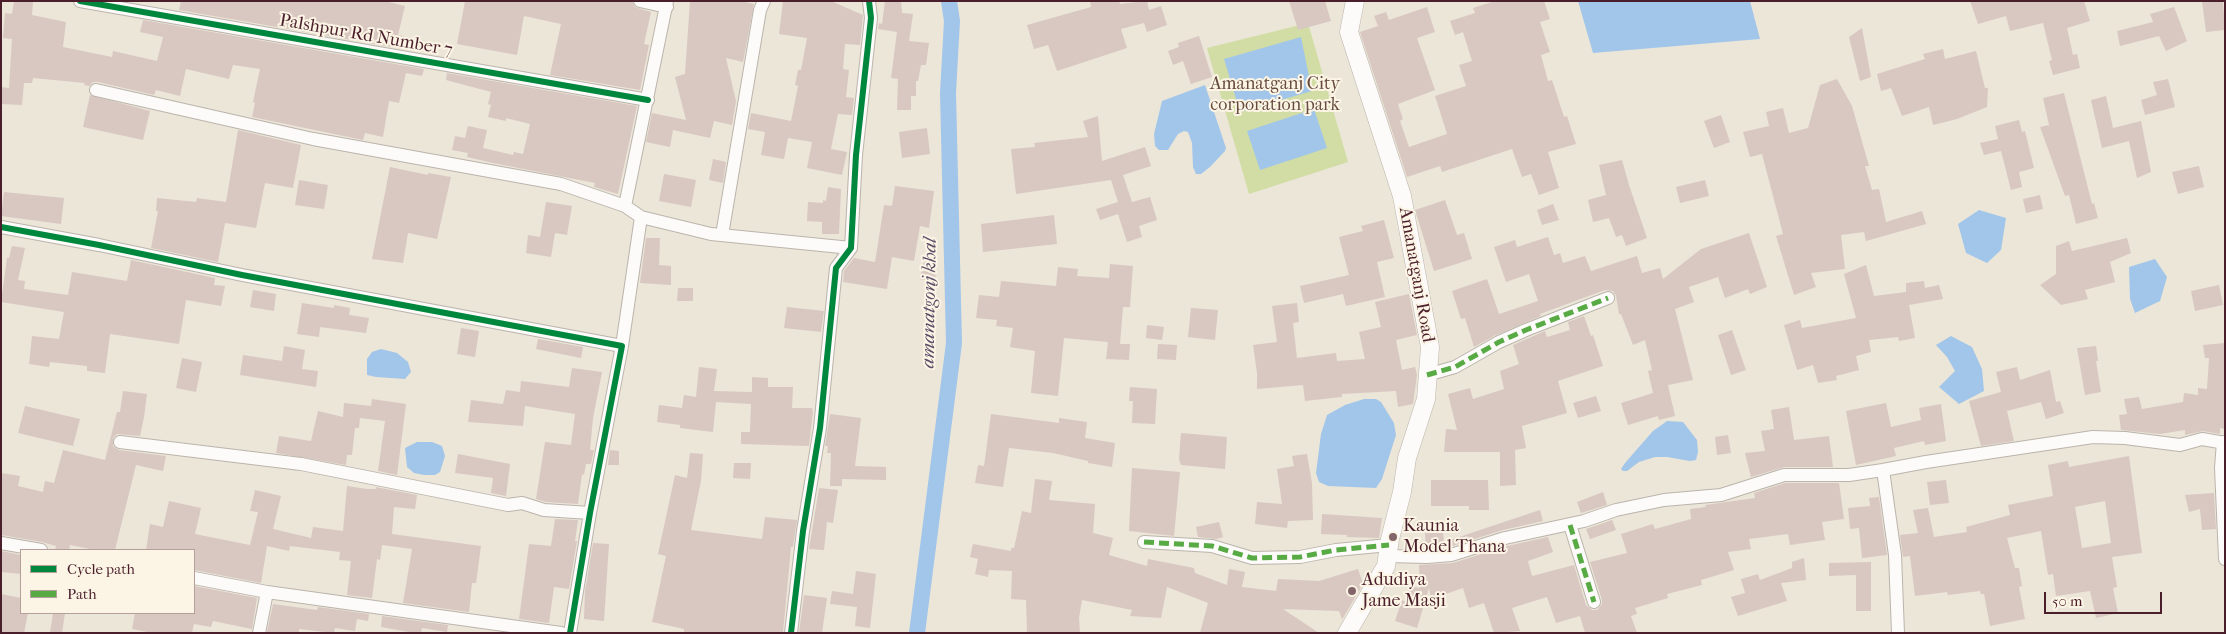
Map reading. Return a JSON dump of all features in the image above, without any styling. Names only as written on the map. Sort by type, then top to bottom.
[{"type":"main road","name":"Amanatganj Road","points":[[1347,633],[1386,566],[1402,492],[1407,458],[1426,399],[1430,347],[1402,196],[1348,32],[1354,1]]},
{"type":"street","name":"Palshpur Rd Number 7","points":[[80,1],[648,100]]},
{"type":"street","points":[[625,206],[667,4],[640,1]]},
{"type":"street","points":[[722,235],[760,10],[764,1]]},
{"type":"street","points":[[790,633],[803,531],[820,428],[836,268],[851,248],[856,155],[871,18],[869,1]]},
{"type":"street","points":[[96,90],[313,139],[561,184],[625,206],[641,217],[722,235],[851,248]]},
{"type":"street","points":[[570,633],[590,513],[622,346],[641,217]]},
{"type":"street","points":[[1,227],[252,277],[622,346]]},
{"type":"street","points":[[1427,376],[1455,367],[1526,330],[1608,298]]},
{"type":"street","points":[[1144,542],[1212,546],[1252,558],[1300,558],[1336,550],[1388,550],[1427,557],[1451,555],[1505,538],[1570,525],[1616,510],[1664,500],[1721,495],[1784,475],[1849,475],[2093,438],[2125,438],[2180,445],[2202,439],[2224,443],[2222,468],[2225,559]]},
{"type":"street","points":[[120,442],[301,464],[508,505],[522,503],[544,510],[590,513]]},
{"type":"street","points":[[1883,470],[1895,555],[1898,633]]},
{"type":"street","points":[[1570,525],[1594,602]]},
{"type":"street","points":[[1,544],[34,549]]},
{"type":"street","points":[[195,578],[267,592],[560,633]]},
{"type":"street","points":[[259,633],[267,592]]},
{"type":"green space","name":"Amanatganj City corporation park","points":[[1308,23],[1348,162],[1249,194],[1207,48]]},
{"type":"water","points":[[1578,1],[1750,1],[1760,39],[1593,53]]},
{"type":"water","points":[[1301,37],[1312,91],[1240,112],[1224,59]]},
{"type":"water","points":[[1205,85],[1226,148],[1210,167],[1201,174],[1196,174],[1193,167],[1192,143],[1188,132],[1184,131],[1178,134],[1168,150],[1159,150],[1155,146],[1154,134],[1162,101]]},
{"type":"water","points":[[1314,109],[1327,148],[1260,170],[1247,131]]},
{"type":"water","points":[[1979,210],[2006,218],[2001,250],[1987,263],[1966,253],[1958,224]]},
{"type":"water","points":[[2155,259],[2167,277],[2160,301],[2135,313],[2130,299],[2129,267]]},
{"type":"water","points":[[1951,336],[1972,347],[1982,369],[1984,391],[1959,404],[1939,387],[1955,371],[1947,357],[1936,345]]},
{"type":"water","points":[[381,349],[397,353],[408,362],[411,372],[405,379],[367,375],[367,359],[372,352]]},
{"type":"water","points":[[1364,399],[1376,399],[1381,402],[1394,423],[1396,435],[1382,479],[1376,488],[1328,486],[1319,482],[1316,473],[1321,434],[1327,415],[1345,405]]},
{"type":"water","points":[[1667,421],[1683,422],[1697,440],[1698,452],[1696,460],[1655,457],[1639,462],[1627,471],[1623,471],[1621,469],[1625,463],[1653,431]]},
{"type":"water","points":[[417,442],[432,442],[442,446],[445,456],[440,472],[435,475],[424,475],[414,473],[407,467],[405,448]]},
{"type":"building","points":[[14,1],[33,1],[32,15],[66,22],[63,47],[112,57],[113,51],[157,61],[163,37],[140,32],[143,20],[424,69],[422,76],[406,73],[399,103],[389,101],[383,137],[365,133],[363,140],[252,117],[260,69],[233,65],[229,79],[186,69],[180,96],[156,90],[154,95],[98,82],[93,82],[89,86],[84,85],[85,83],[33,78],[32,83],[24,83],[22,105],[1,104],[1,87],[9,88],[12,39],[3,38],[5,13],[12,14]]},
{"type":"building","points":[[181,1],[385,1],[405,6],[398,35],[424,41],[421,52],[179,10]]},
{"type":"building","points":[[465,1],[632,1],[635,7],[651,12],[644,44],[649,45],[640,90],[550,75],[561,24],[524,16],[517,55],[457,44]]},
{"type":"building","points":[[690,1],[740,1],[754,4],[743,62],[726,58],[736,101],[732,125],[714,121],[710,138],[673,130],[670,147],[646,142],[652,113],[686,120],[675,77],[685,74]]},
{"type":"building","points":[[783,1],[831,1],[863,15],[860,45],[845,44],[843,69],[849,70],[846,97],[854,98],[852,115],[838,114],[831,149],[847,152],[842,175],[807,168],[812,142],[788,138],[784,159],[761,155],[765,132],[748,129],[751,113],[791,121],[798,86],[795,85],[798,70],[801,70],[807,38],[779,34]]},
{"type":"building","points":[[885,1],[901,1],[902,13],[913,14],[909,41],[929,43],[926,65],[921,65],[918,81],[916,81],[916,96],[911,96],[911,110],[897,110],[898,79],[891,78],[897,32],[878,29],[879,23],[882,24]]},
{"type":"building","points":[[1090,1],[1119,1],[1120,4],[1147,1],[1149,10],[1161,6],[1167,25],[1147,32],[1144,23],[1121,29],[1127,48],[1057,71],[1048,45],[1034,49],[1027,25],[1091,7]]},
{"type":"building","points":[[1289,1],[1325,1],[1331,21],[1298,30]]},
{"type":"building","points":[[1495,1],[1544,1],[1550,19],[1540,22],[1550,52],[1541,55],[1548,81],[1552,80],[1564,117],[1567,116],[1576,144],[1548,152],[1559,188],[1539,195],[1531,174],[1522,177],[1512,149],[1442,172],[1440,166],[1407,177],[1360,32],[1378,26],[1374,16],[1386,12],[1389,20],[1427,7],[1435,32],[1417,38],[1435,90],[1398,104],[1403,119],[1400,121],[1409,147],[1447,134],[1435,96],[1466,86],[1459,65],[1472,61],[1463,32],[1455,35],[1450,21],[1475,13],[1473,8]]},
{"type":"building","points":[[1970,1],[2084,1],[2090,21],[2067,28],[2073,55],[2077,54],[2080,68],[2053,75],[2049,61],[2052,60],[2043,23],[2010,31],[2006,16],[1978,24]]},
{"type":"building","points":[[2202,1],[2223,1],[2225,30],[2206,32]]},
{"type":"building","points":[[2174,7],[2187,41],[2166,51],[2159,36],[2120,46],[2117,31],[2153,22],[2150,14]]},
{"type":"building","points":[[1862,28],[1871,77],[1860,81],[1849,37]]},
{"type":"building","points":[[1199,36],[1212,77],[1191,84],[1183,61],[1173,65],[1168,51],[1179,47],[1178,43]]},
{"type":"building","points":[[1943,49],[1945,59],[1976,51],[1985,88],[1988,88],[1987,107],[1957,119],[1933,125],[1929,107],[1902,116],[1891,88],[1881,91],[1877,74],[1925,59],[1923,54]]},
{"type":"building","points":[[447,73],[637,106],[618,194],[594,187],[595,183],[467,157],[468,153],[452,150],[455,136],[465,138],[468,126],[487,130],[483,148],[513,155],[514,152],[523,154],[530,124],[506,118],[506,121],[488,117],[491,105],[488,104],[491,92],[446,80]]},
{"type":"building","points":[[1837,79],[1852,106],[1869,166],[1865,166],[1872,190],[1879,189],[1886,222],[1922,211],[1926,224],[1866,241],[1864,232],[1841,235],[1845,269],[1811,273],[1816,287],[1794,295],[1776,236],[1783,234],[1762,154],[1750,157],[1743,132],[1769,126],[1766,112],[1783,108],[1789,133],[1808,128],[1820,85]]},
{"type":"building","points":[[2168,79],[2175,107],[2145,115],[2141,100],[2157,95],[2153,82]]},
{"type":"building","points":[[2064,93],[2092,204],[2094,203],[2098,218],[2076,224],[2069,195],[2065,196],[2040,127],[2049,125],[2043,98]]},
{"type":"building","points":[[90,95],[150,111],[143,140],[83,127]]},
{"type":"building","points":[[2106,96],[2113,128],[2141,121],[2151,172],[2137,178],[2129,141],[2102,148],[2091,100]]},
{"type":"building","points":[[1721,115],[1730,142],[1714,148],[1704,121]]},
{"type":"building","points":[[1098,116],[1102,161],[1145,147],[1151,166],[1123,175],[1132,202],[1150,197],[1157,220],[1139,226],[1142,237],[1127,242],[1118,214],[1100,220],[1096,209],[1118,202],[1111,180],[1016,194],[1011,149],[1035,147],[1034,143],[1088,137],[1083,121]]},
{"type":"building","points":[[2019,120],[2022,132],[2025,131],[2034,168],[2019,172],[2022,187],[2011,190],[2001,151],[1984,155],[1980,143],[1998,139],[1995,126]]},
{"type":"building","points":[[927,128],[930,154],[902,158],[899,132]]},
{"type":"building","points":[[238,130],[301,145],[293,188],[265,183],[256,228],[225,223],[218,262],[151,248],[158,211],[156,211],[157,198],[196,202],[197,198],[226,202]]},
{"type":"building","points":[[713,159],[726,162],[723,183],[709,180]]},
{"type":"building","points":[[1622,160],[1647,238],[1626,246],[1622,235],[1616,237],[1609,218],[1593,222],[1588,200],[1606,195],[1599,165]]},
{"type":"building","points":[[2199,166],[2204,187],[2178,194],[2172,172]]},
{"type":"building","points":[[390,167],[428,175],[428,173],[451,177],[437,239],[408,233],[403,263],[372,259]]},
{"type":"building","points":[[664,174],[696,180],[691,207],[659,201]]},
{"type":"building","points":[[299,180],[328,185],[324,209],[295,205]]},
{"type":"building","points":[[1705,180],[1709,196],[1680,203],[1676,187]]},
{"type":"building","points":[[895,186],[934,191],[929,228],[920,226],[914,261],[892,257],[887,289],[843,282],[844,271],[854,258],[875,262],[884,205],[892,206]]},
{"type":"building","points":[[828,187],[841,189],[839,234],[822,234],[822,222],[807,221],[808,202],[823,203],[823,200],[826,201]]},
{"type":"building","points":[[4,192],[64,198],[61,224],[1,216]]},
{"type":"building","points":[[2040,195],[2043,209],[2026,213],[2023,199]]},
{"type":"building","points":[[1445,200],[1457,235],[1464,233],[1472,259],[1434,271],[1415,210]]},
{"type":"building","points":[[546,202],[572,206],[567,235],[555,233],[551,257],[526,253],[528,235],[540,237]]},
{"type":"building","points":[[1553,204],[1559,220],[1542,225],[1537,210]]},
{"type":"building","points":[[1054,215],[1057,244],[983,252],[981,224]]},
{"type":"building","points":[[1384,220],[1394,258],[1377,262],[1385,297],[1346,306],[1343,294],[1304,303],[1300,286],[1349,275],[1339,237],[1363,231],[1361,226]]},
{"type":"building","points":[[1749,233],[1767,287],[1750,294],[1748,289],[1725,298],[1718,277],[1689,287],[1694,302],[1675,309],[1693,380],[1668,385],[1675,416],[1659,420],[1658,416],[1628,425],[1621,403],[1653,393],[1648,371],[1652,370],[1645,340],[1633,345],[1621,314],[1619,314],[1616,296],[1613,291],[1605,290],[1540,314],[1541,316],[1496,335],[1474,347],[1465,318],[1461,319],[1452,291],[1487,279],[1499,314],[1538,301],[1529,274],[1506,282],[1494,247],[1515,240],[1517,247],[1548,237],[1554,255],[1560,253],[1563,263],[1585,256],[1591,271],[1637,256],[1642,273],[1660,268],[1663,279],[1701,249]]},
{"type":"building","points":[[646,238],[660,238],[659,265],[671,266],[671,285],[640,283]]},
{"type":"building","points":[[2127,238],[2131,253],[2110,262],[2115,282],[2085,290],[2088,299],[2061,305],[2040,285],[2056,274],[2056,246],[2069,241],[2072,251]]},
{"type":"building","points":[[12,246],[25,248],[18,280],[25,281],[24,289],[68,295],[72,272],[127,281],[131,260],[215,278],[214,285],[225,286],[221,306],[186,300],[179,344],[110,334],[105,373],[87,371],[87,366],[50,362],[49,367],[29,364],[32,336],[59,339],[64,312],[1,302],[7,258],[9,258]]},
{"type":"building","points":[[925,256],[937,258],[935,282],[920,279]]},
{"type":"building","points":[[1110,264],[1133,266],[1130,307],[1123,307],[1120,344],[1130,344],[1129,360],[1106,359],[1108,342],[1064,338],[1058,396],[1031,393],[1035,351],[1010,347],[1013,328],[996,326],[997,320],[976,318],[979,295],[999,297],[1001,281],[1056,286],[1058,267],[1078,269],[1077,276],[1109,278]]},
{"type":"building","points":[[1866,265],[1874,296],[1906,292],[1906,283],[1924,281],[1925,288],[1939,285],[1943,299],[1909,305],[1915,338],[1899,341],[1898,337],[1869,340],[1871,352],[1856,356],[1859,370],[1836,376],[1837,380],[1818,383],[1813,365],[1797,370],[1784,325],[1800,320],[1802,328],[1856,318],[1844,274]]},
{"type":"building","points":[[2219,285],[2223,305],[2195,311],[2191,291]]},
{"type":"building","points":[[678,288],[693,288],[693,301],[677,301]]},
{"type":"building","points":[[253,290],[276,294],[274,311],[250,307]]},
{"type":"building","points":[[1409,294],[1417,335],[1396,340],[1402,370],[1415,367],[1417,375],[1413,404],[1398,407],[1396,391],[1342,394],[1342,397],[1305,401],[1303,385],[1257,389],[1253,345],[1277,342],[1272,306],[1297,303],[1299,322],[1293,323],[1297,358],[1336,353],[1337,361],[1365,359],[1359,332],[1381,327],[1375,302]]},
{"type":"building","points":[[302,303],[334,308],[334,305],[350,308],[349,315],[369,318],[366,333],[320,327],[319,337],[297,334]]},
{"type":"building","points":[[787,307],[824,311],[821,332],[784,328]]},
{"type":"building","points":[[1191,308],[1218,310],[1215,340],[1188,337]]},
{"type":"building","points":[[1584,316],[1591,336],[1593,335],[1603,366],[1558,381],[1567,413],[1522,426],[1526,448],[1515,450],[1516,485],[1500,486],[1500,452],[1444,452],[1446,429],[1457,430],[1448,394],[1470,388],[1473,399],[1504,389],[1500,371],[1519,364],[1513,345],[1545,331],[1547,337],[1570,330],[1568,322]]},
{"type":"building","points":[[1147,325],[1164,327],[1162,340],[1146,338]]},
{"type":"building","points":[[461,328],[479,331],[475,357],[457,354]]},
{"type":"building","points":[[1732,330],[1746,370],[1731,375],[1718,335]]},
{"type":"building","points":[[538,339],[583,347],[581,358],[536,349]]},
{"type":"building","points":[[2225,343],[2225,429],[2220,428],[2220,434],[2203,431],[2185,435],[2185,430],[2160,434],[2121,430],[2119,415],[2127,414],[2124,399],[2139,397],[2142,409],[2183,402],[2184,393],[2198,395],[2198,388],[2207,389],[2209,358],[2205,358],[2203,345]]},
{"type":"building","points":[[1158,344],[1177,345],[1176,360],[1157,359]]},
{"type":"building","points":[[284,346],[305,350],[302,369],[318,371],[316,387],[240,375],[243,355],[282,361]]},
{"type":"building","points":[[2096,346],[2098,361],[2096,361],[2101,392],[2085,395],[2077,348]]},
{"type":"building","points":[[182,358],[202,362],[196,392],[176,388]]},
{"type":"building","points":[[699,367],[717,369],[714,391],[752,392],[752,377],[768,378],[768,387],[793,387],[792,408],[812,408],[809,446],[741,444],[741,432],[750,432],[751,404],[716,402],[713,432],[680,428],[680,425],[657,422],[659,405],[682,408],[684,395],[696,397]]},
{"type":"building","points":[[2017,367],[2020,380],[2050,370],[2056,402],[2060,401],[2064,413],[2046,419],[2041,402],[2007,411],[2014,441],[1981,446],[1969,401],[2001,392],[1996,372]]},
{"type":"building","points":[[572,368],[602,372],[593,418],[590,450],[594,450],[591,464],[586,464],[584,475],[582,474],[578,504],[546,502],[536,499],[545,442],[571,445],[575,414],[525,406],[523,426],[468,422],[471,400],[503,404],[506,390],[520,392],[521,381],[569,387]]},
{"type":"building","points":[[1130,387],[1157,389],[1155,424],[1132,423],[1133,401],[1129,401]]},
{"type":"building","points":[[123,391],[147,394],[140,436],[117,434],[113,438],[113,446],[119,450],[166,456],[163,471],[136,465],[115,549],[90,549],[70,545],[69,549],[55,549],[56,546],[42,542],[1,535],[1,473],[20,476],[18,486],[43,492],[45,481],[54,483],[63,450],[105,460],[117,412],[120,412]]},
{"type":"building","points":[[1596,396],[1601,411],[1578,418],[1573,403]]},
{"type":"building","points":[[372,399],[406,404],[397,475],[378,471],[385,421],[360,418],[359,428],[355,428],[352,455],[347,455],[346,465],[276,453],[279,436],[311,441],[318,411],[343,417],[344,403],[371,406]]},
{"type":"building","points":[[1886,403],[1891,427],[1921,420],[1919,408],[1941,404],[1946,441],[1925,445],[1924,441],[1894,448],[1896,456],[1856,465],[1846,411]]},
{"type":"building","points":[[25,406],[80,419],[73,446],[18,433]]},
{"type":"building","points":[[1789,407],[1794,440],[1829,436],[1833,467],[1784,467],[1751,477],[1745,453],[1765,451],[1761,431],[1774,429],[1771,410]]},
{"type":"building","points":[[830,414],[861,418],[855,466],[886,467],[886,480],[842,479],[842,486],[830,486],[831,453],[827,453],[828,446],[825,446]]},
{"type":"building","points":[[991,414],[1059,423],[1059,418],[1087,422],[1085,438],[1115,443],[1112,467],[1088,463],[1088,461],[1053,453],[1009,448],[1003,487],[975,483],[978,465],[984,466]]},
{"type":"building","points":[[1181,433],[1227,437],[1225,469],[1181,465],[1179,459]]},
{"type":"building","points":[[1728,435],[1731,453],[1717,455],[1715,437]]},
{"type":"building","points":[[610,450],[619,451],[619,465],[608,465]]},
{"type":"building","points":[[690,453],[703,454],[701,481],[691,530],[762,539],[765,517],[797,520],[793,547],[791,547],[783,633],[684,633],[684,629],[652,622],[666,556],[658,554],[675,475],[687,478]]},
{"type":"building","points":[[458,454],[510,464],[506,496],[491,493],[493,478],[455,473]]},
{"type":"building","points":[[1307,454],[1312,483],[1313,520],[1288,521],[1287,528],[1255,524],[1257,502],[1282,504],[1277,469],[1294,466],[1292,456]]},
{"type":"building","points":[[2129,456],[2142,553],[2112,557],[2117,587],[2113,588],[2118,613],[2096,618],[2090,591],[2056,596],[2053,574],[2048,575],[2041,531],[2007,538],[2015,568],[2019,568],[2022,586],[2019,587],[2025,619],[1990,626],[1984,594],[1981,594],[1980,591],[1948,595],[1947,592],[1915,596],[1910,556],[1903,557],[1900,535],[1918,533],[1913,510],[1928,508],[1934,537],[1967,532],[1966,527],[2010,515],[2008,505],[2053,496],[2048,465],[2068,461],[2069,467]],"holes":[[[2105,501],[2111,543],[2082,548],[2075,507]]]},
{"type":"building","points":[[734,463],[751,463],[750,479],[733,478]]},
{"type":"building","points":[[1132,468],[1180,472],[1174,536],[1129,531]]},
{"type":"building","points":[[1035,479],[1052,481],[1049,500],[1095,504],[1093,533],[1113,538],[1109,555],[1147,566],[1148,559],[1194,568],[1195,573],[1227,585],[1229,569],[1245,572],[1242,587],[1276,591],[1278,579],[1319,581],[1358,569],[1363,584],[1342,619],[1339,611],[1283,609],[1319,633],[1200,633],[1208,603],[1167,587],[1161,618],[1130,616],[1132,610],[1082,600],[1079,618],[1080,633],[1027,633],[1026,600],[1011,599],[1012,571],[989,570],[988,577],[975,574],[978,559],[970,557],[973,544],[1011,551],[1011,548],[1014,548],[1022,511],[1031,513]]},
{"type":"building","points":[[1431,480],[1488,480],[1489,510],[1469,510],[1469,506],[1431,506]]},
{"type":"building","points":[[1946,480],[1949,503],[1930,505],[1927,482]]},
{"type":"building","points":[[1785,483],[1839,483],[1844,519],[1822,522],[1825,540],[1790,545],[1788,534],[1749,539],[1751,549],[1728,552],[1734,570],[1701,580],[1702,585],[1667,594],[1668,598],[1635,608],[1637,614],[1631,616],[1637,633],[1585,633],[1580,616],[1556,623],[1547,597],[1512,608],[1520,631],[1494,633],[1484,603],[1469,608],[1463,588],[1431,599],[1429,588],[1417,628],[1395,621],[1402,600],[1406,602],[1409,586],[1420,588],[1419,565],[1453,563],[1507,546],[1548,537],[1553,552],[1528,561],[1532,576],[1574,565],[1586,605],[1592,610],[1597,610],[1602,604],[1602,600],[1590,562],[1627,553],[1621,534],[1653,524],[1655,529],[1691,519],[1690,509],[1755,498],[1754,493]]},
{"type":"building","points":[[347,486],[367,489],[376,489],[376,487],[417,495],[415,509],[394,507],[392,534],[481,546],[476,583],[472,583],[469,612],[403,603],[412,549],[382,545],[380,560],[377,559],[372,598],[347,595],[351,561],[339,560],[340,552],[290,546],[289,551],[267,546],[261,583],[195,570],[195,549],[146,549],[150,524],[163,527],[169,501],[201,508],[195,534],[250,545],[258,512],[250,511],[255,490],[281,496],[273,529],[311,538],[313,527],[343,531]]},
{"type":"building","points":[[819,488],[838,490],[833,523],[827,522],[824,550],[809,549]]},
{"type":"building","points":[[1603,492],[1607,505],[1581,513],[1577,502]]},
{"type":"building","points":[[2214,493],[2216,529],[2202,530],[2200,509],[2189,512],[2185,495]]},
{"type":"building","points":[[1879,497],[1887,555],[1862,558],[1859,528],[1850,529],[1848,508],[1870,506],[1869,498]]},
{"type":"building","points":[[1540,510],[1543,521],[1503,530],[1449,547],[1418,549],[1426,547],[1425,533],[1443,532],[1444,542]]},
{"type":"building","points":[[1322,514],[1382,518],[1379,538],[1321,534]]},
{"type":"building","points":[[555,519],[578,520],[575,541],[577,541],[569,589],[554,587],[549,623],[519,619],[529,544],[551,546]]},
{"type":"building","points":[[1612,520],[1616,530],[1590,539],[1586,529]]},
{"type":"building","points":[[1219,522],[1223,537],[1216,539],[1198,537],[1196,527]]},
{"type":"building","points":[[593,543],[609,544],[604,621],[584,619],[585,591]]},
{"type":"building","points":[[1,551],[20,555],[20,574],[1,572]]},
{"type":"building","points":[[1804,558],[1806,580],[1781,583],[1787,601],[1738,616],[1731,597],[1745,593],[1741,579],[1758,574],[1760,580],[1792,568],[1792,562]]},
{"type":"building","points":[[1871,562],[1871,611],[1856,611],[1856,575],[1829,576],[1829,563]]},
{"type":"building","points":[[856,571],[876,574],[870,628],[855,626],[857,607],[830,604],[832,591],[853,594]]},
{"type":"building","points":[[195,586],[257,598],[252,629],[213,621],[211,627],[194,624],[192,633],[152,633],[132,629],[135,614],[195,614]]},
{"type":"building","points":[[1,594],[20,598],[20,614],[28,614],[24,633],[1,633]]},
{"type":"building","points":[[804,595],[827,598],[822,633],[799,633]]},
{"type":"building","points":[[273,604],[317,610],[318,607],[369,614],[368,621],[357,619],[355,631],[335,628],[334,633],[299,629],[299,633],[270,633],[267,632]]},
{"type":"building","points":[[53,614],[65,614],[62,633],[50,633]]},
{"type":"building","points":[[382,616],[448,625],[447,632],[422,628],[421,633],[414,633],[381,627]]},
{"type":"waterway","name":"amanatgonj khal","points":[[917,633],[954,343],[948,93],[952,21],[949,1]]},
{"type":"marked path","points":[[1427,375],[1455,367],[1499,342],[1608,298]]},
{"type":"marked path","points":[[1570,525],[1594,602]]},
{"type":"marked path","points":[[1144,542],[1212,546],[1252,558],[1300,557],[1336,550],[1389,545]]},
{"type":"cycle path","points":[[80,1],[648,100]]},
{"type":"cycle path","points":[[791,633],[803,531],[820,428],[836,268],[851,248],[856,155],[871,18],[869,1]]},
{"type":"cycle path","points":[[1,227],[242,275],[622,346],[590,513],[570,633]]},
{"type":"place","name":"Kaunia Model Thana","points":[[1393,537]]},
{"type":"place","name":"Adudiya Jame Masji","points":[[1352,591]]}]
